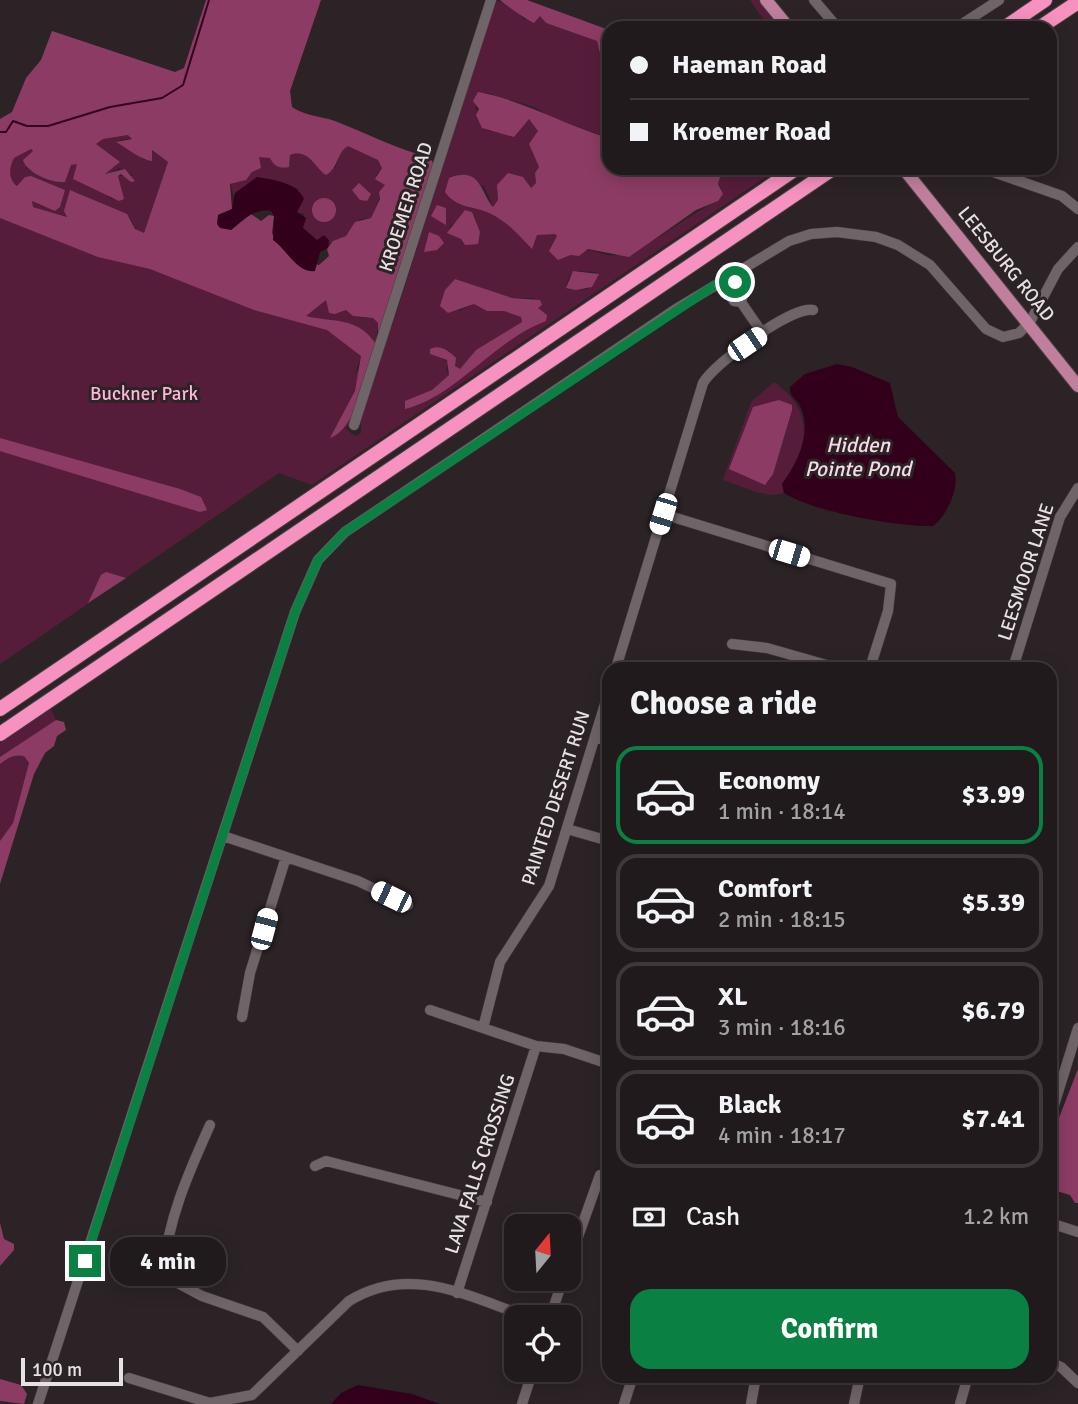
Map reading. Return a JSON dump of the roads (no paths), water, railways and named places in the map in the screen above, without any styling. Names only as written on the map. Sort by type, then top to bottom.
[{"type":"highway","points":[[1014,21],[1045,0]]},
{"type":"highway","points":[[1050,21],[1078,2]]},
{"type":"highway","points":[[0,709],[787,175]]},
{"type":"highway","points":[[0,734],[824,175]]},
{"type":"main road","points":[[766,0],[783,21]]},
{"type":"main road","name":"LEESBURG ROAD","points":[[909,175],[1030,322],[1078,386]]},
{"type":"street","name":"KROEMER ROAD","points":[[354,425],[491,0]]},
{"type":"street","points":[[814,0],[832,21]]},
{"type":"street","points":[[967,21],[999,0]]},
{"type":"street","points":[[1002,175],[1062,196],[1078,209]]},
{"type":"street","points":[[38,1404],[309,576],[324,553],[345,532],[432,472],[720,281],[789,241],[811,234],[856,233],[898,245],[930,265],[991,333],[1010,336],[1030,322],[1058,269],[1078,247]]},
{"type":"street","points":[[730,275],[743,295],[741,302]]},
{"type":"street","points":[[720,281],[734,300],[741,302],[763,334]]},
{"type":"street","points":[[618,662],[704,383],[715,366],[798,311],[813,310]]},
{"type":"street","name":"LEESMOOR LANE","points":[[1015,662],[1060,517],[1078,488]]},
{"type":"street","points":[[663,514],[891,584],[888,611],[872,662]]},
{"type":"street","points":[[732,644],[767,648],[816,662]]},
{"type":"street","name":"PAINTED DESERT RUN","points":[[483,1028],[500,962],[549,886],[602,714]]},
{"type":"street","points":[[595,737],[602,739]]},
{"type":"street","points":[[567,829],[602,840]]},
{"type":"street","points":[[223,836],[358,881],[408,905]]},
{"type":"street","points":[[242,1017],[250,973],[286,857]]},
{"type":"street","points":[[430,1010],[536,1046],[564,1049],[602,1062]]},
{"type":"street","points":[[1057,1096],[1078,1028]]},
{"type":"street","name":"LAVA FALLS CROSSING","points":[[457,1293],[536,1046]]},
{"type":"street","points":[[211,1125],[191,1165],[172,1221],[166,1242],[163,1275],[202,1296],[263,1317],[298,1351]]},
{"type":"street","points":[[315,1166],[326,1161],[363,1173],[443,1189],[487,1202]]},
{"type":"street","points":[[581,1228],[600,1175]]},
{"type":"street","points":[[1057,1225],[1078,1232]]},
{"type":"street","points":[[130,1378],[210,1403],[254,1400],[298,1351],[349,1301],[381,1286],[412,1282],[504,1309]]},
{"type":"street","points":[[1057,1365],[1078,1382]]},
{"type":"street","points":[[522,1404],[529,1382]]},
{"type":"street","points":[[624,1404],[631,1383]]},
{"type":"street","points":[[751,1404],[755,1383]]},
{"type":"street","points":[[854,1404],[858,1383]]},
{"type":"street","points":[[960,1404],[966,1383]]},
{"type":"water","points":[[257,177],[290,185],[301,193],[304,199],[297,212],[306,218],[303,228],[317,240],[324,235],[329,240],[328,248],[320,252],[315,271],[297,265],[273,240],[274,216],[271,211],[254,213],[231,230],[220,228],[217,224],[218,215],[232,209],[235,193]]},
{"type":"water","name":"Hidden Pointe Pond","points":[[837,364],[852,367],[890,383],[898,417],[955,473],[955,487],[950,502],[933,526],[857,517],[815,506],[784,493],[782,484],[802,447],[805,426],[804,416],[790,387],[805,374]]},
{"type":"water","points":[[358,1385],[412,1394],[440,1404],[331,1404],[341,1393]]},
{"type":"waterway","points":[[0,132],[6,132],[13,121],[27,126],[48,126],[110,107],[162,98],[183,85],[209,0]]},
{"type":"park label","name":"Buckner Park","points":[[144,394]]}]
